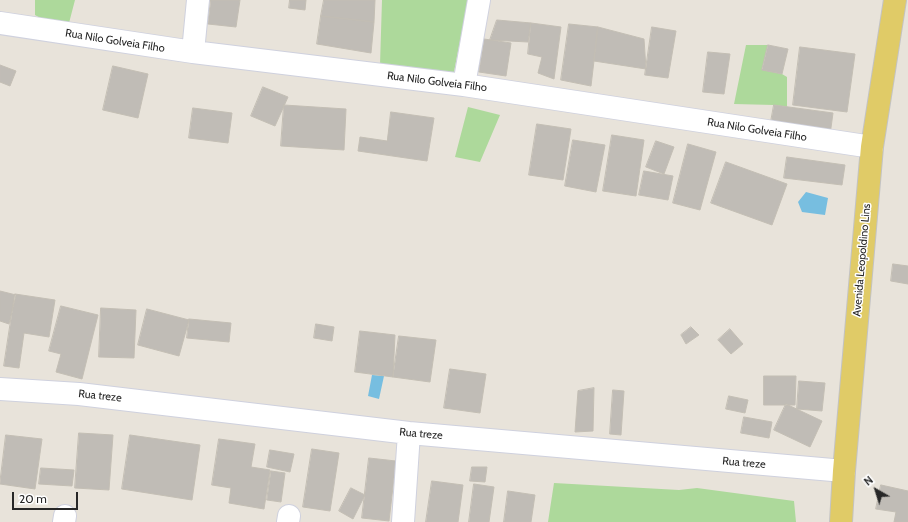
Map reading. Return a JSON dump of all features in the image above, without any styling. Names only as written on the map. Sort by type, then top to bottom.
[{"type":"main road","name":"Avenida Leopoldino Lins","points":[[841,522],[844,471],[872,148],[895,0]]},
{"type":"street","points":[[192,52],[198,0]]},
{"type":"street","points":[[464,85],[479,0]]},
{"type":"street","name":"Rua Nilo Golveia Filho","points":[[0,23],[192,52],[464,85],[872,148]]},
{"type":"street","name":"Rua treze","points":[[0,389],[79,394],[409,433],[844,471]]},
{"type":"street","points":[[403,522],[409,433]]},
{"type":"green space","points":[[35,0],[75,0],[69,23],[49,23],[35,15]]},
{"type":"green space","points":[[382,0],[468,0],[453,77],[380,65]]},
{"type":"green space","points":[[746,45],[768,45],[762,69],[782,74],[787,77],[787,107],[774,105],[734,104]]},
{"type":"green space","points":[[468,107],[500,115],[480,162],[455,157]]},
{"type":"green space","points":[[554,483],[679,490],[697,488],[794,501],[796,522],[548,522]]},
{"type":"water","points":[[806,192],[828,198],[825,215],[802,212],[798,202]]},
{"type":"water","points":[[372,375],[384,376],[379,399],[368,396]]},
{"type":"building","points":[[211,0],[240,0],[236,27],[208,24]]},
{"type":"building","points":[[290,0],[306,0],[305,10],[289,8]]},
{"type":"building","points":[[324,0],[375,0],[374,22],[321,16]]},
{"type":"building","points":[[321,16],[374,22],[371,53],[317,44]]},
{"type":"building","points":[[497,20],[531,23],[528,42],[490,40]]},
{"type":"building","points":[[531,23],[561,27],[554,79],[538,73],[542,57],[528,54]]},
{"type":"building","points":[[569,24],[598,27],[591,86],[561,80]]},
{"type":"building","points":[[598,27],[644,39],[646,69],[594,61]]},
{"type":"building","points":[[652,27],[676,31],[668,78],[645,75]]},
{"type":"building","points":[[484,39],[511,43],[506,76],[479,72]]},
{"type":"building","points":[[768,45],[788,49],[782,74],[762,70]]},
{"type":"building","points":[[800,47],[855,54],[847,112],[793,105]]},
{"type":"building","points":[[708,52],[730,54],[724,94],[703,92]]},
{"type":"building","points":[[0,65],[16,71],[10,86],[0,82]]},
{"type":"building","points":[[113,66],[148,74],[138,118],[103,110]]},
{"type":"building","points":[[263,87],[288,97],[275,126],[251,116]]},
{"type":"building","points":[[284,105],[346,109],[344,150],[281,146]]},
{"type":"building","points":[[774,105],[833,113],[830,135],[770,127]]},
{"type":"building","points":[[193,108],[232,113],[228,143],[189,138]]},
{"type":"building","points":[[391,112],[434,118],[427,161],[358,151],[360,137],[387,141]]},
{"type":"building","points":[[537,124],[571,129],[563,180],[529,175]]},
{"type":"building","points":[[612,135],[644,140],[636,196],[603,191]]},
{"type":"building","points":[[573,140],[605,145],[596,192],[565,186]]},
{"type":"building","points":[[656,141],[674,147],[664,174],[646,167]]},
{"type":"building","points":[[688,144],[716,152],[700,210],[673,203]]},
{"type":"building","points":[[787,157],[845,165],[842,185],[784,178]]},
{"type":"building","points":[[726,162],[787,184],[772,225],[711,203]]},
{"type":"building","points":[[644,171],[673,176],[668,200],[639,195]]},
{"type":"building","points":[[893,264],[908,266],[908,284],[891,281]]},
{"type":"building","points":[[0,291],[16,295],[9,324],[0,321]]},
{"type":"building","points":[[15,294],[55,300],[49,337],[24,333],[19,368],[4,366]]},
{"type":"building","points":[[61,306],[98,315],[82,379],[56,372],[61,354],[49,351]]},
{"type":"building","points":[[101,308],[136,310],[134,358],[99,357]]},
{"type":"building","points":[[147,309],[189,320],[179,356],[138,345]]},
{"type":"building","points":[[189,319],[231,323],[229,342],[187,338]]},
{"type":"building","points":[[316,324],[334,327],[332,341],[314,338]]},
{"type":"building","points":[[691,327],[699,335],[686,344],[681,335]]},
{"type":"building","points":[[730,329],[743,344],[731,354],[718,340]]},
{"type":"building","points":[[360,331],[395,335],[393,377],[355,372]]},
{"type":"building","points":[[399,336],[436,340],[430,382],[393,377]]},
{"type":"building","points":[[450,369],[486,374],[480,413],[444,408]]},
{"type":"building","points":[[764,376],[796,376],[795,405],[764,405]]},
{"type":"building","points":[[799,381],[825,383],[822,411],[797,409]]},
{"type":"building","points":[[594,388],[593,431],[575,432],[578,391]]},
{"type":"building","points":[[613,390],[624,391],[621,435],[610,434]]},
{"type":"building","points":[[729,396],[748,400],[745,413],[726,409]]},
{"type":"building","points":[[786,404],[822,421],[810,447],[774,430]]},
{"type":"building","points":[[744,417],[772,422],[769,438],[741,433]]},
{"type":"building","points":[[79,433],[113,435],[109,490],[75,488]]},
{"type":"building","points":[[6,435],[42,439],[35,489],[0,484]]},
{"type":"building","points":[[130,435],[200,445],[192,500],[122,489]]},
{"type":"building","points":[[219,439],[255,444],[251,467],[270,470],[264,509],[229,503],[231,488],[212,485]]},
{"type":"building","points":[[312,449],[339,453],[330,511],[303,507]]},
{"type":"building","points":[[270,450],[294,454],[290,472],[267,467]]},
{"type":"building","points":[[369,458],[396,461],[389,521],[362,518]]},
{"type":"building","points":[[472,467],[487,467],[485,482],[470,481]]},
{"type":"building","points":[[41,468],[74,470],[72,486],[39,484]]},
{"type":"building","points":[[271,471],[285,473],[281,502],[267,500]]},
{"type":"building","points":[[432,481],[463,485],[458,522],[426,522]]},
{"type":"building","points":[[474,484],[494,487],[489,522],[469,522]]},
{"type":"building","points":[[881,485],[908,491],[908,522],[894,522],[896,512],[876,509]]},
{"type":"building","points":[[351,488],[365,495],[353,519],[339,511]]},
{"type":"building","points":[[508,491],[535,495],[531,522],[504,522]]}]
